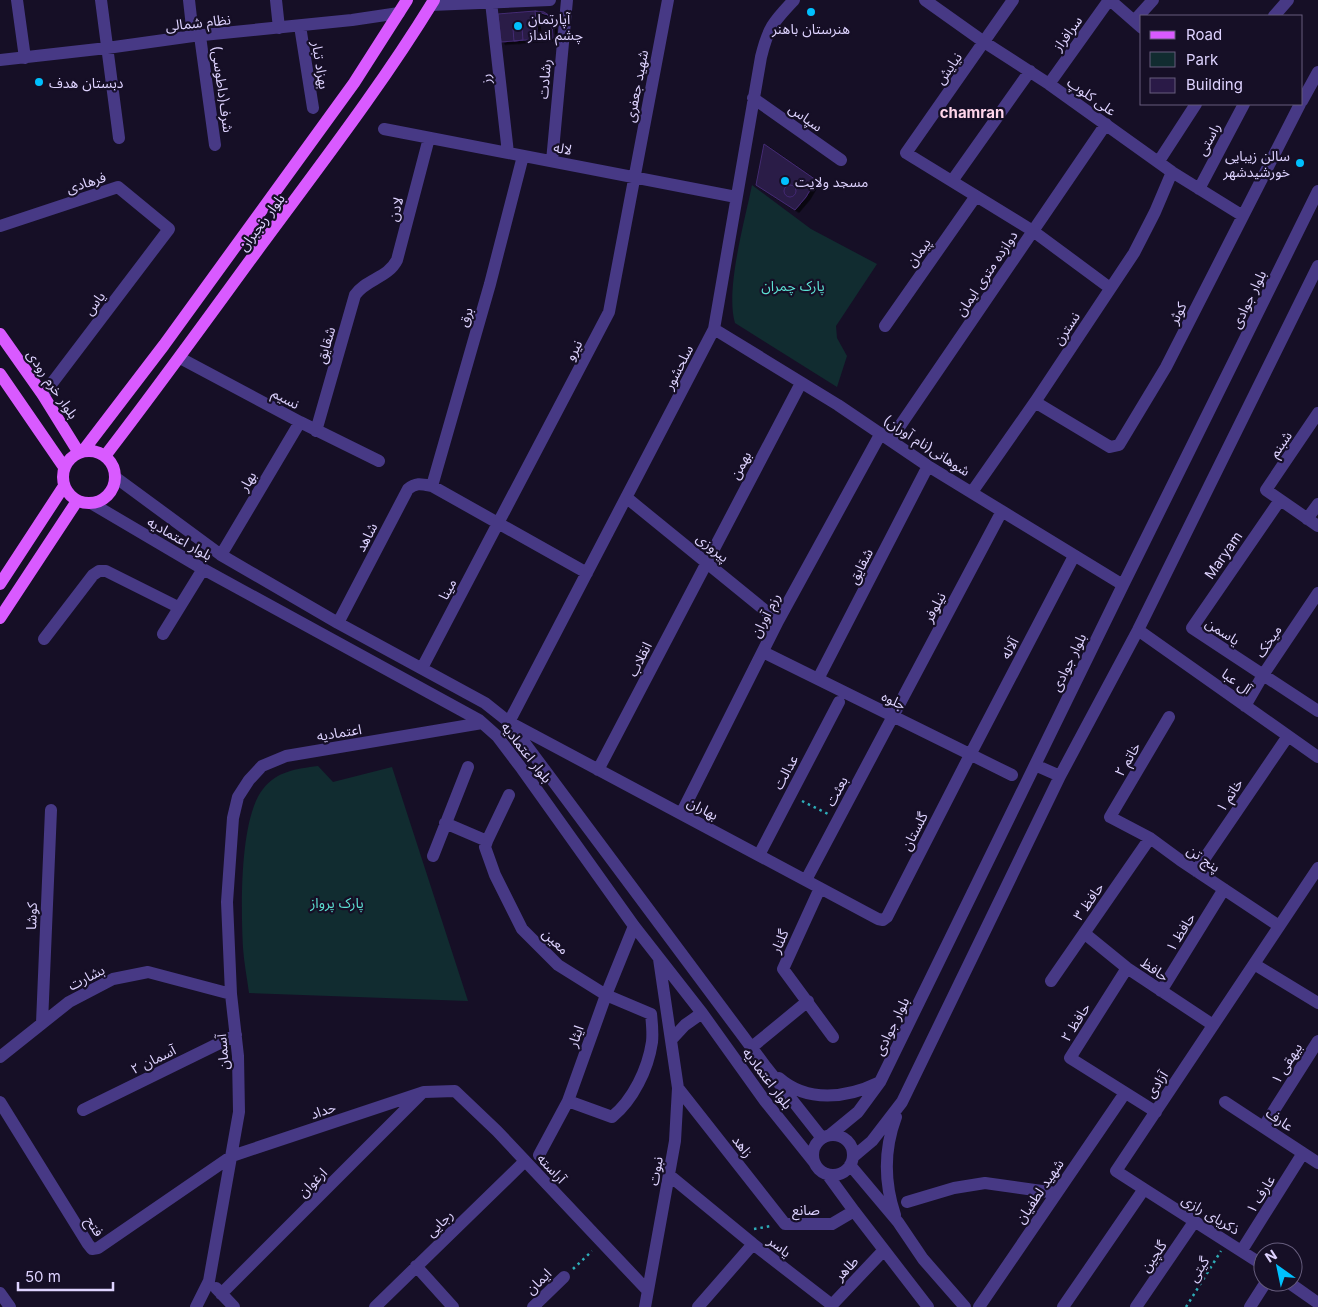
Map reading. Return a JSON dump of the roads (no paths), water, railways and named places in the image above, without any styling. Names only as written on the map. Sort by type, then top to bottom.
[{"type":"main road","name":"بلوار رنجبران","points":[[105,456],[180,358],[318,169],[383,77],[432,2]]},
{"type":"main road","name":"بلوار رنجبران","points":[[81,452],[164,345],[342,99],[404,4]]},
{"type":"main road","name":"بلوار خرم رودی","points":[[0,334],[81,452]]},
{"type":"main road","points":[[0,374],[64,468]]},
{"type":"main road","points":[[95,451],[105,456],[113,466],[114,485],[107,496],[100,501],[91,503],[78,501],[70,495],[64,486],[64,468],[70,458],[81,452],[95,451]]},
{"type":"main road","points":[[0,584],[64,486]]},
{"type":"main road","points":[[0,618],[78,501]]},
{"type":"street","points":[[17,0],[26,58]]},
{"type":"street","points":[[101,0],[119,138]]},
{"type":"street","name":"شرف(داطوسی)","points":[[189,0],[215,145]]},
{"type":"street","points":[[276,0],[279,28]]},
{"type":"street","points":[[432,2],[550,0]]},
{"type":"street","name":"رشادت","points":[[552,161],[567,0]]},
{"type":"street","name":"شهید جعفری","points":[[634,177],[668,0]]},
{"type":"street","name":"سلحشور","points":[[509,722],[714,329],[753,98],[766,34],[778,16],[794,0]]},
{"type":"street","name":"علی کلوپ","points":[[925,0],[984,42],[1049,84],[1172,172],[1243,216]]},
{"type":"street","name":"نیایش","points":[[952,181],[906,153],[1013,0]]},
{"type":"street","points":[[1109,0],[1138,24]]},
{"type":"street","name":"سرافراز","points":[[1049,84],[1109,0]]},
{"type":"street","points":[[1144,15],[1153,0]]},
{"type":"street","points":[[1275,15],[1288,0]]},
{"type":"street","name":"رز","points":[[491,2],[508,153]]},
{"type":"street","name":"نظام شمالی","points":[[0,60],[196,36],[300,26],[404,4]]},
{"type":"street","name":"بهزاد تبار","points":[[300,26],[313,108]]},
{"type":"street","points":[[1030,71],[952,181],[1032,231],[1110,288]]},
{"type":"street","name":"کوثر","points":[[1303,98],[1318,72]]},
{"type":"street","name":"سپاس","points":[[753,98],[841,160]]},
{"type":"street","points":[[1159,161],[1195,105]]},
{"type":"street","name":"راستی","points":[[1200,189],[1243,105]]},
{"type":"street","name":"کوثر","points":[[1035,402],[1110,447],[1119,445],[1166,367],[1299,105]]},
{"type":"street","name":"دوازده متری ایمان","points":[[886,436],[1106,124]]},
{"type":"street","name":"لاله","points":[[384,129],[736,197]]},
{"type":"street","name":"لادن","points":[[377,279],[390,270],[397,260],[429,138]]},
{"type":"street","name":"برق","points":[[432,486],[490,284],[524,156]]},
{"type":"street","name":"نسترن","points":[[972,492],[1035,402],[1134,253],[1155,212],[1172,172]]},
{"type":"street","name":"نیرو","points":[[498,524],[609,312],[634,177]]},
{"type":"street","name":"فرهادی","points":[[0,226],[118,187],[169,229]]},
{"type":"street","name":"بلوار جوادی","points":[[826,1136],[858,1112],[880,1082],[1318,192]]},
{"type":"street","name":"پیمان","points":[[885,326],[976,196]]},
{"type":"street","name":"یاس","points":[[43,395],[169,229]]},
{"type":"street","points":[[898,1222],[889,1195],[886,1162],[889,1141],[902,1102],[1060,776],[1138,630],[1318,266]]},
{"type":"street","name":"شقایق","points":[[316,431],[355,294],[362,287],[377,279]]},
{"type":"street","name":"شوهانی(نام آوران)","points":[[714,329],[886,436],[928,466],[1123,585]]},
{"type":"street","name":"نسیم","points":[[180,358],[316,431],[379,461]]},
{"type":"street","name":"بهمن","points":[[706,561],[801,383]]},
{"type":"street","name":"شبنم","points":[[1280,500],[1266,490],[1318,414]]},
{"type":"street","name":"بهار","points":[[221,555],[300,422]]},
{"type":"street","name":"رزم آوران","points":[[681,814],[778,621],[886,436]]},
{"type":"street","name":"شقایق","points":[[818,679],[928,466]]},
{"type":"street","name":"بلوار اعتمادیه","points":[[115,477],[221,555],[338,623],[485,703],[509,722],[766,1067],[826,1136]]},
{"type":"street","name":"شاهد","points":[[338,623],[408,489],[419,483],[432,486]]},
{"type":"street","points":[[432,486],[587,573]]},
{"type":"street","name":"پیروزی","points":[[627,498],[778,621]]},
{"type":"street","points":[[1280,500],[1313,522],[1318,504]]},
{"type":"street","name":"Maryam","points":[[1192,628],[1280,500]]},
{"type":"street","name":"بلوار اعتمادیه","points":[[91,503],[203,569],[482,723],[497,736],[634,926],[702,1013],[765,1101],[814,1162]]},
{"type":"street","name":"نیلوفر","points":[[893,716],[1002,511]]},
{"type":"street","name":"مینا","points":[[422,668],[498,524]]},
{"type":"street","name":"آلاله","points":[[970,755],[1074,556]]},
{"type":"street","name":"انقلاب","points":[[598,770],[706,561]]},
{"type":"street","points":[[162,634],[203,569]]},
{"type":"street","points":[[44,639],[93,575],[99,571],[106,571],[178,608]]},
{"type":"street","name":"میخک","points":[[1245,706],[1263,675],[1318,593]]},
{"type":"street","name":"یاسمن","points":[[1192,628],[1318,711]]},
{"type":"street","name":"آل عبا","points":[[1138,630],[1318,756]]},
{"type":"street","name":"جلوه","points":[[763,652],[1012,776]]},
{"type":"street","name":"عدالت","points":[[758,855],[839,702]]},
{"type":"street","name":"بعثت","points":[[806,880],[893,716]]},
{"type":"street","name":"خاتم ۲","points":[[1110,816],[1169,717]]},
{"type":"street","name":"بهاران","points":[[509,722],[883,920]]},
{"type":"street","name":"اعتمادیه","points":[[233,818],[238,797],[248,780],[262,766],[279,758],[482,723]]},
{"type":"street","name":"خاتم ۱","points":[[1196,871],[1288,736]]},
{"type":"street","name":"گلستان","points":[[883,920],[887,917],[970,755]]},
{"type":"street","points":[[1035,765],[1060,776]]},
{"type":"street","points":[[432,856],[468,767]]},
{"type":"street","points":[[445,822],[487,841],[509,795]]},
{"type":"street","name":"کوشا","points":[[42,1023],[51,810]]},
{"type":"street","name":"پنج تن","points":[[1110,816],[1150,838],[1279,926]]},
{"type":"street","name":"آسمان","points":[[196,1307],[209,1280],[232,1156],[239,1103],[239,1066],[231,994],[227,902],[233,818]]},
{"type":"street","name":"حافظ ۳","points":[[1051,981],[1150,838]]},
{"type":"street","name":"معین","points":[[487,841],[485,848],[495,875],[522,929],[558,966],[606,995],[668,1022]]},
{"type":"street","name":"آزادی","points":[[1144,1189],[1116,1171],[1318,868]]},
{"type":"street","name":"گلنار","points":[[808,1001],[783,969],[820,888]]},
{"type":"street","name":"حافظ ۱","points":[[1161,991],[1224,889]]},
{"type":"street","name":"ایثار","points":[[539,1155],[568,1101],[606,995],[634,926]]},
{"type":"street","name":"حافظ","points":[[1084,932],[1127,968],[1213,1025]]},
{"type":"street","name":"نبوت","points":[[645,1307],[670,1175],[677,1124],[678,1088],[659,958]]},
{"type":"street","points":[[1254,964],[1318,1003]]},
{"type":"street","name":"حافظ ۲","points":[[1127,968],[1070,1058],[1156,1112]]},
{"type":"street","name":"بشارت","points":[[0,1057],[69,1002],[114,979],[148,972],[231,994]]},
{"type":"street","points":[[752,1047],[808,1001],[833,1037]]},
{"type":"street","points":[[672,1039],[685,1025],[702,1013]]},
{"type":"street","points":[[568,1101],[612,1117],[620,1111],[644,1070],[652,1041],[651,1014]]},
{"type":"street","name":"آسمان ۲","points":[[83,1110],[236,1035]]},
{"type":"street","name":"بیهقی ۱","points":[[1264,1126],[1318,1041]]},
{"type":"street","points":[[766,1067],[782,1081],[800,1090],[820,1096],[841,1096],[861,1091],[880,1082]]},
{"type":"street","name":"زاهد","points":[[678,1088],[785,1224]]},
{"type":"street","name":"آراسته","points":[[424,1092],[455,1091],[473,1106],[647,1290]]},
{"type":"street","name":"حداد","points":[[232,1156],[424,1092]]},
{"type":"street","name":"ارغوان","points":[[222,1294],[424,1092]]},
{"type":"street","name":"شهید لطفیان","points":[[979,1307],[1125,1093]]},
{"type":"street","name":"فتح","points":[[0,1102],[92,1249],[98,1248],[232,1156]]},
{"type":"street","points":[[826,1174],[836,1174],[844,1171],[851,1161],[872,1141],[902,1102]]},
{"type":"street","name":"عارف","points":[[1225,1102],[1318,1162]]},
{"type":"street","points":[[928,1307],[826,1174],[814,1162],[813,1153],[816,1144],[826,1136],[839,1136],[847,1140],[852,1148],[851,1161],[898,1222],[923,1259],[965,1307]]},
{"type":"street","name":"عارف ۱","points":[[1242,1250],[1303,1153]]},
{"type":"street","name":"رجایی","points":[[376,1307],[524,1161]]},
{"type":"street","points":[[670,1175],[753,1244]]},
{"type":"street","points":[[907,1202],[954,1188],[985,1183],[1056,1192]]},
{"type":"street","points":[[1063,1307],[1144,1189]]},
{"type":"street","name":"ذکریای رازی","points":[[1144,1189],[1253,1258]]},
{"type":"street","name":"صانع","points":[[785,1224],[832,1224],[854,1211]]},
{"type":"street","name":"گلچین","points":[[1136,1307],[1194,1222]]},
{"type":"street","name":"یاسر","points":[[698,1307],[753,1244],[831,1306]]},
{"type":"street","name":"طاهر","points":[[831,1306],[884,1250]]},
{"type":"street","points":[[416,1266],[453,1307]]},
{"type":"street","name":"ایمان","points":[[533,1307],[564,1277]]},
{"type":"street","points":[[209,1280],[234,1307]]},
{"type":"street","points":[[1303,1291],[1317,1300]]},
{"type":"street","points":[[1250,1307],[1260,1292]]},
{"type":"street","points":[[0,1293],[10,1307]]},
{"type":"place","name":"هنرستان باهنر","points":[[811,12]]},
{"type":"place","name":"آپارتمان چشم انداز","points":[[518,26]]},
{"type":"place","name":"دبستان هدف","points":[[39,82]]},
{"type":"place","name":"سالن زیبایی خورشیدشهر","points":[[1300,163]]},
{"type":"place","name":"مسجد ولایت","points":[[785,181]]},
{"type":"district","name":"chamran","points":[[972,112]]},
{"type":"park label","name":"پارک چمران","points":[[793,285]]},
{"type":"park label","name":"پارک پرواز","points":[[337,902]]}]
